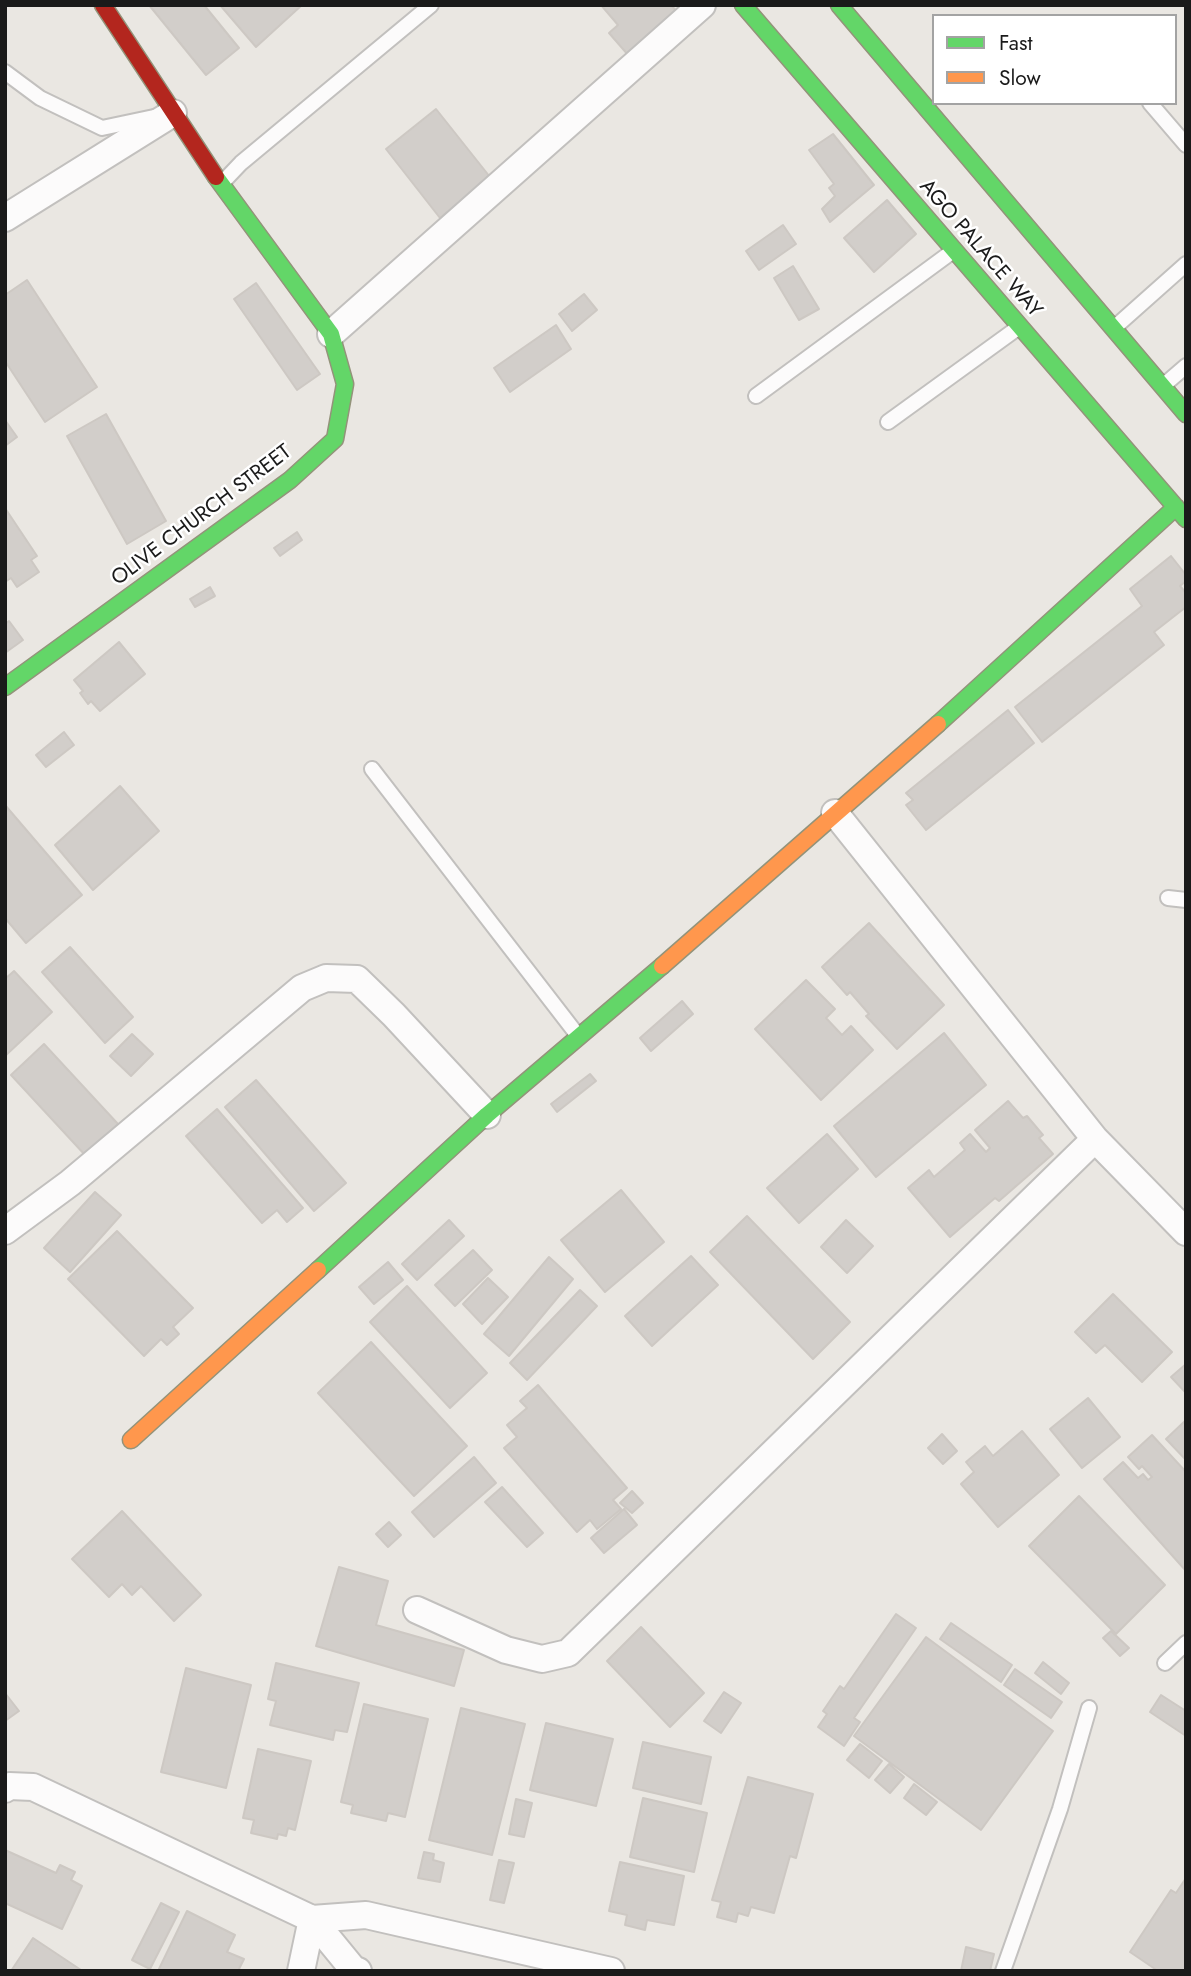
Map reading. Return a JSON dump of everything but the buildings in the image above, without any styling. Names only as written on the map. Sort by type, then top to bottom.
[{"type":"street","points":[[103,5],[221,184],[331,334],[702,5]]},
{"type":"street","name":"AGO PALACE WAY","points":[[743,5],[1181,513]]},
{"type":"street","points":[[839,5],[1186,414]]},
{"type":"street","points":[[5,218],[173,113]]},
{"type":"street","name":"OLIVE CHURCH STREET","points":[[5,688],[290,480],[334,439],[345,384],[331,334]]},
{"type":"street","points":[[131,1440],[486,1115],[580,1038],[1181,513]]},
{"type":"street","points":[[835,813],[1095,1139],[1186,1233]]},
{"type":"street","points":[[5,1231],[70,1183],[302,988],[326,978],[357,979],[486,1115]]},
{"type":"street","points":[[417,1610],[506,1650],[542,1659],[568,1653],[1095,1139]]},
{"type":"street","points":[[5,1789],[9,1786],[33,1787],[312,1919],[353,1969],[358,1971]]},
{"type":"street","points":[[312,1919],[366,1915],[611,1971]]},
{"type":"street","points":[[301,1971],[312,1919]]},
{"type":"lane","points":[[221,184],[241,163],[431,5]]},
{"type":"lane","points":[[5,72],[40,98],[102,128],[173,113]]},
{"type":"lane","points":[[1152,105],[1186,145]]},
{"type":"lane","points":[[756,396],[953,251]]},
{"type":"lane","points":[[1114,328],[1186,264]]},
{"type":"lane","points":[[888,422],[1019,327]]},
{"type":"lane","points":[[1164,385],[1186,366]]},
{"type":"lane","points":[[372,769],[580,1038]]},
{"type":"lane","points":[[1168,898],[1186,900]]},
{"type":"lane","points":[[1165,1663],[1186,1643]]},
{"type":"lane","points":[[1003,1971],[1060,1809],[1089,1708]]},
{"type":"traffic: fast","points":[[743,5],[1186,519]]},
{"type":"traffic: fast","points":[[839,5],[1186,414]]},
{"type":"traffic: fast","points":[[5,687],[290,480],[335,439],[345,384],[331,334],[216,177]]},
{"type":"traffic: fast","points":[[938,724],[1176,507]]},
{"type":"traffic: fast","points":[[318,1270],[487,1115],[662,966]]},
{"type":"traffic: slow","points":[[662,966],[938,724]]},
{"type":"traffic: slow","points":[[131,1440],[318,1270]]},
{"type":"traffic: jam","points":[[103,5],[216,177]]}]
